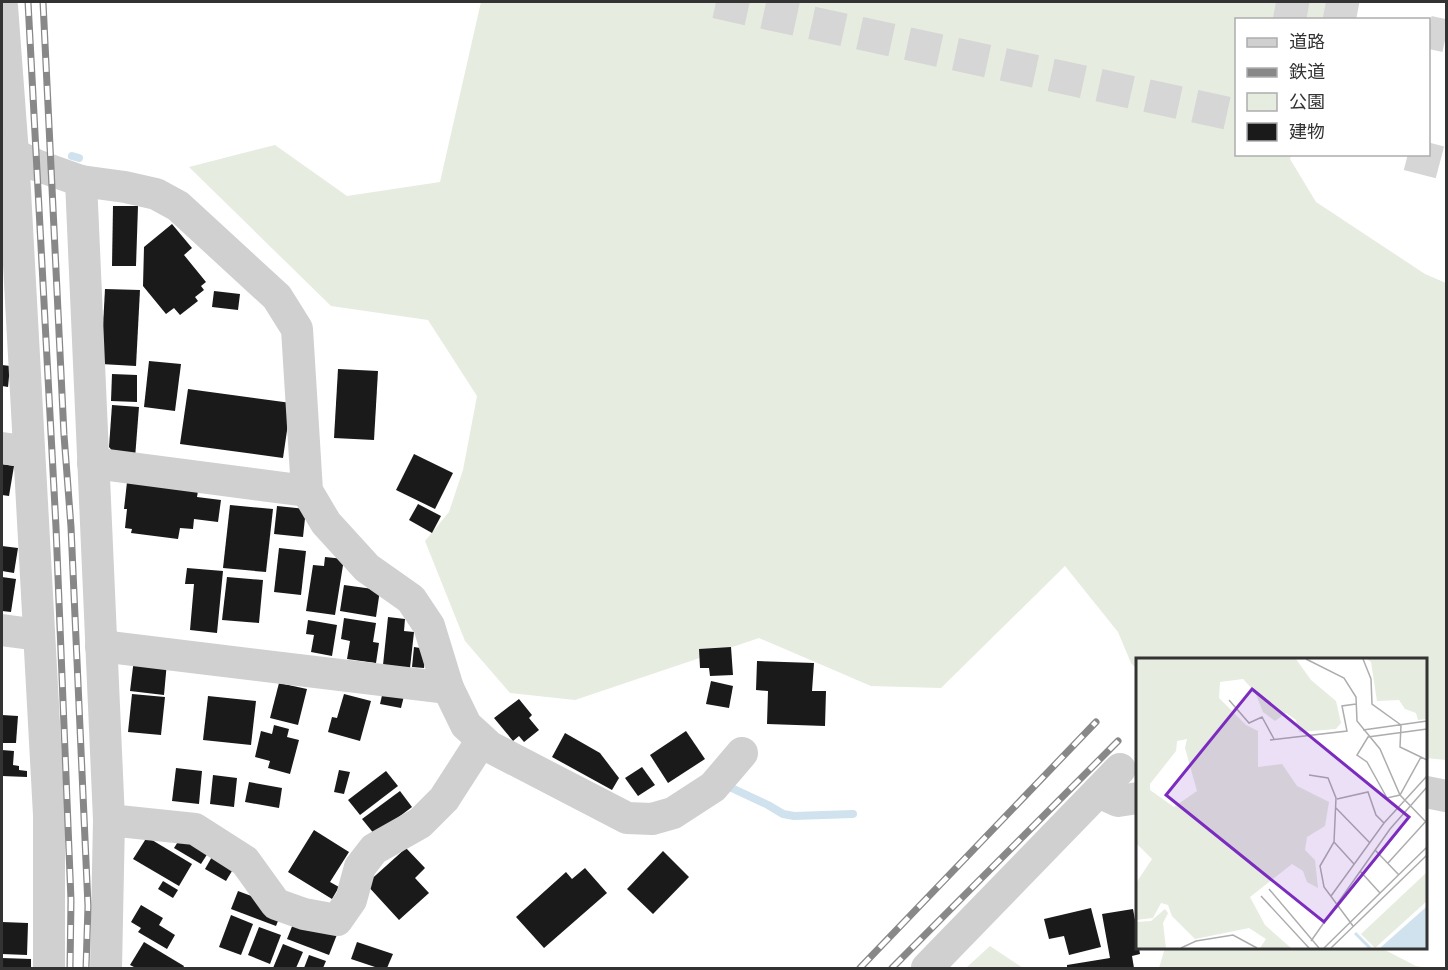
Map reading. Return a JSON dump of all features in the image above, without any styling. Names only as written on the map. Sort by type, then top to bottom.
[{"type":"street","points":[[2,6],[15,450],[39,635],[49,815],[49,969]]},
{"type":"street","points":[[7,153],[81,180],[156,194],[178,206],[277,297],[297,329],[307,491],[326,523],[367,568],[411,599],[429,626],[448,688],[466,725],[490,747],[627,818],[652,819],[674,813],[712,787],[742,753]]},
{"type":"street","points":[[81,180],[109,820],[106,969]]},
{"type":"street","points":[[93,463],[307,491]]},
{"type":"street","points":[[2,630],[39,635]]},
{"type":"street","points":[[100,646],[448,688]]},
{"type":"street","points":[[109,820],[195,829],[245,861],[276,904],[304,914],[338,920],[351,900],[360,867],[374,849],[420,823],[444,799],[482,740]]},
{"type":"street","points":[[927,969],[1120,769]]},
{"type":"street","points":[[1098,792],[1118,801],[1136,798]]},
{"type":"street","points":[[1427,792],[1446,796]]},
{"type":"green space","points":[[481,2],[1336,2],[1328,18],[1235,18],[1235,156],[1291,156],[1290,159],[1316,202],[1425,274],[1446,283],[1446,760],[1427,758],[1427,658],[1136,658],[1136,668],[1131,663],[1118,632],[1065,566],[941,688],[871,686],[759,638],[575,700],[510,693],[465,641],[425,541],[449,512],[463,470],[477,396],[428,320],[331,306],[189,167],[275,145],[347,196],[440,182]]},
{"type":"green space","points":[[990,946],[1023,968],[966,968]]},
{"type":"green space","points":[[1165,949],[1383,949],[1416,966],[1428,968],[1159,968]]},
{"type":"building","points":[[113,206],[138,206],[136,266],[112,266]]},
{"type":"building","points":[[172,224],[192,248],[184,255],[206,282],[201,286],[204,290],[195,297],[198,301],[180,315],[174,308],[166,314],[143,286],[144,247]]},
{"type":"building","points":[[105,289],[140,290],[136,366],[101,364]]},
{"type":"building","points":[[214,291],[240,294],[238,310],[212,307]]},
{"type":"building","points":[[149,361],[181,364],[175,411],[144,407]]},
{"type":"building","points":[[2,365],[10,366],[8,387],[2,386]]},
{"type":"building","points":[[338,369],[378,371],[374,440],[334,438]]},
{"type":"building","points":[[112,374],[137,375],[137,402],[111,401]]},
{"type":"building","points":[[188,389],[291,403],[283,458],[180,444]]},
{"type":"building","points":[[112,405],[139,407],[135,458],[117,457],[109,447]]},
{"type":"building","points":[[414,454],[453,473],[435,509],[396,490]]},
{"type":"building","points":[[2,464],[14,466],[9,496],[2,495]]},
{"type":"building","points":[[127,482],[198,491],[197,497],[221,500],[218,522],[194,519],[193,529],[180,528],[178,539],[131,533],[132,529],[125,528],[127,509],[124,509]]},
{"type":"building","points":[[418,504],[441,516],[432,533],[409,520]]},
{"type":"building","points":[[230,505],[273,509],[266,572],[223,568]]},
{"type":"building","points":[[277,506],[306,509],[303,537],[274,534]]},
{"type":"building","points":[[2,546],[18,548],[14,573],[2,571]]},
{"type":"building","points":[[279,548],[306,551],[301,595],[274,592]]},
{"type":"building","points":[[325,557],[344,559],[335,615],[306,611],[313,565],[324,566]]},
{"type":"building","points":[[187,568],[223,571],[217,633],[190,630],[194,584],[185,584]]},
{"type":"building","points":[[2,577],[16,579],[11,612],[2,611]]},
{"type":"building","points":[[227,577],[263,580],[259,623],[222,620]]},
{"type":"building","points":[[344,585],[380,590],[376,617],[340,611]]},
{"type":"building","points":[[388,617],[405,619],[404,631],[414,632],[410,668],[383,665]]},
{"type":"building","points":[[344,618],[376,623],[373,642],[379,643],[376,663],[347,659],[350,641],[341,639]]},
{"type":"building","points":[[308,620],[337,625],[332,656],[311,652],[314,635],[306,634]]},
{"type":"building","points":[[414,647],[426,649],[424,668],[412,667]]},
{"type":"building","points":[[731,647],[733,675],[710,676],[709,668],[700,668],[699,649]]},
{"type":"building","points":[[134,659],[167,662],[164,695],[130,691]]},
{"type":"building","points":[[757,661],[814,663],[812,691],[826,691],[825,726],[767,724],[768,691],[756,690]]},
{"type":"building","points":[[711,681],[733,686],[729,708],[706,704]]},
{"type":"building","points":[[279,683],[307,689],[298,725],[270,718]]},
{"type":"building","points":[[384,687],[405,692],[401,708],[380,704]]},
{"type":"building","points":[[132,694],[165,697],[161,735],[128,732]]},
{"type":"building","points":[[344,694],[371,701],[360,741],[328,732],[332,717],[337,718]]},
{"type":"building","points":[[208,696],[256,701],[251,745],[203,740]]},
{"type":"building","points":[[519,699],[532,715],[529,718],[539,730],[524,742],[519,736],[513,741],[494,718]]},
{"type":"building","points":[[2,715],[18,716],[16,743],[2,743]]},
{"type":"building","points":[[274,725],[289,729],[287,737],[299,740],[290,774],[268,768],[270,761],[255,757],[261,731],[272,734]]},
{"type":"building","points":[[686,731],[705,759],[668,783],[650,755]]},
{"type":"building","points":[[565,733],[600,753],[619,778],[612,790],[552,757]]},
{"type":"building","points":[[2,750],[14,751],[13,765],[19,766],[19,770],[27,771],[27,777],[2,776]]},
{"type":"building","points":[[642,767],[655,785],[638,796],[625,778]]},
{"type":"building","points":[[176,768],[202,771],[199,804],[172,801]]},
{"type":"building","points":[[339,770],[350,772],[344,794],[334,792]]},
{"type":"building","points":[[386,771],[398,786],[360,815],[348,800]]},
{"type":"building","points":[[213,775],[237,778],[234,807],[210,804]]},
{"type":"building","points":[[249,782],[282,788],[279,808],[245,802]]},
{"type":"building","points":[[400,791],[412,807],[375,835],[362,819]]},
{"type":"building","points":[[314,830],[349,852],[330,882],[339,887],[332,899],[288,872]]},
{"type":"building","points":[[184,832],[213,845],[201,864],[174,848]]},
{"type":"building","points":[[147,837],[192,864],[179,886],[133,859]]},
{"type":"building","points":[[217,848],[238,861],[226,881],[205,869]]},
{"type":"building","points":[[406,848],[425,868],[415,878],[429,893],[399,920],[366,884]]},
{"type":"building","points":[[663,851],[689,877],[653,914],[627,889]]},
{"type":"building","points":[[585,868],[607,893],[544,948],[516,917],[566,872],[572,879]]},
{"type":"building","points":[[163,881],[178,890],[173,898],[158,889]]},
{"type":"building","points":[[238,891],[265,901],[280,916],[276,926],[231,909]]},
{"type":"building","points":[[141,905],[163,918],[159,925],[175,935],[167,949],[138,932],[141,928],[131,922]]},
{"type":"building","points":[[1091,908],[1101,947],[1069,955],[1064,936],[1049,939],[1044,919]]},
{"type":"building","points":[[1133,909],[1136,949],[1139,949],[1140,954],[1132,956],[1134,968],[1067,968],[1067,965],[1110,958],[1102,914]]},
{"type":"building","points":[[231,915],[253,924],[241,955],[219,947]]},
{"type":"building","points":[[2,922],[28,923],[27,955],[2,954]]},
{"type":"building","points":[[293,924],[338,932],[329,955],[287,939]]},
{"type":"building","points":[[259,927],[281,935],[270,964],[248,955]]},
{"type":"building","points":[[144,942],[184,966],[183,968],[136,968],[130,965]]},
{"type":"building","points":[[357,942],[393,954],[387,968],[378,968],[351,959]]},
{"type":"building","points":[[283,944],[303,952],[296,968],[273,968]]},
{"type":"building","points":[[309,955],[326,961],[323,968],[304,968]]},
{"type":"building","points":[[2,958],[31,959],[31,968],[2,968]]},
{"type":"waterway","points":[[72,156],[79,158]]},
{"type":"waterway","points":[[723,784],[783,814],[794,816],[853,814]]},
{"type":"tunnel","points":[[716,2],[1235,115]]},
{"type":"tunnel","points":[[1276,2],[1361,18]]},
{"type":"tunnel","points":[[1430,32],[1446,36]]},
{"type":"tunnel","points":[[1416,156],[1446,164]]},
{"type":"railway","points":[[28,2],[56,527],[71,900],[70,968]]},
{"type":"railway","points":[[43,2],[64,435],[71,527],[88,906],[86,968]]},
{"type":"railway","points":[[860,968],[1096,722]]},
{"type":"railway","points":[[892,968],[1118,741]]}]
